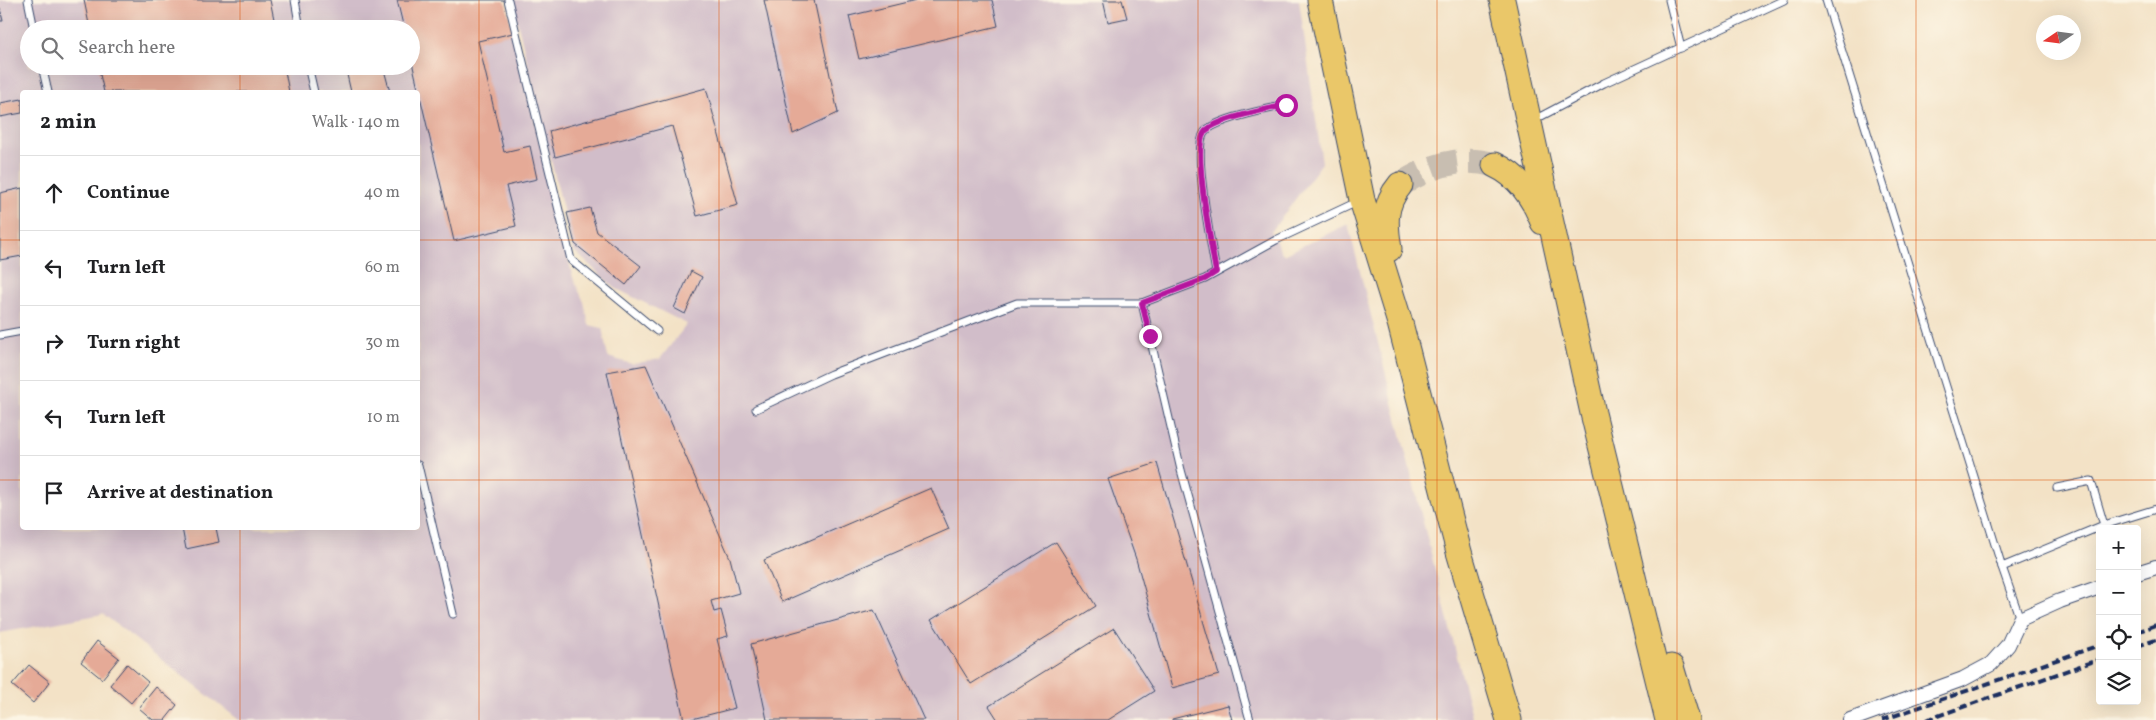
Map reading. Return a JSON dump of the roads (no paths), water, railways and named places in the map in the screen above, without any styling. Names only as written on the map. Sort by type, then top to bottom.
[{"type":"highway","points":[[1320,0],[1362,200],[1400,323],[1458,552],[1509,720]]},
{"type":"highway","points":[[1502,0],[1593,413],[1668,720]]},
{"type":"highway","points":[[1495,165],[1509,173],[1529,196],[1538,210],[1560,259]]},
{"type":"highway","points":[[1400,185],[1387,206],[1386,223],[1400,323]]},
{"type":"highway","points":[[1593,413],[1687,720]]},
{"type":"highway","points":[[1458,552],[1492,720]]},
{"type":"street","points":[[2141,573],[2156,567]]},
{"type":"street","points":[[1850,720],[1963,679],[1991,664],[2008,645],[2020,619],[2060,601],[2096,588]]},
{"type":"lane","points":[[28,0],[32,20]]},
{"type":"lane","points":[[294,0],[298,20]]},
{"type":"lane","points":[[508,0],[571,260],[657,331]]},
{"type":"lane","points":[[1669,0],[1681,48]]},
{"type":"lane","points":[[1530,122],[1784,0]]},
{"type":"lane","points":[[1826,0],[2002,567],[2020,619]]},
{"type":"lane","points":[[44,75],[48,90]]},
{"type":"lane","points":[[310,75],[314,90]]},
{"type":"lane","points":[[1216,272],[1201,172],[1200,148],[1204,133],[1215,124],[1286,105]]},
{"type":"lane","points":[[756,409],[831,374],[1017,303],[1142,303],[1205,279],[1362,200]]},
{"type":"lane","points":[[1142,303],[1181,470],[1250,720]]},
{"type":"lane","points":[[0,335],[20,331]]},
{"type":"lane","points":[[420,474],[453,614]]},
{"type":"lane","points":[[2057,488],[2091,481],[2104,525],[2156,509]]},
{"type":"lane","points":[[2002,567],[2096,528]]},
{"type":"tunnel","points":[[1400,185],[1422,172],[1446,164],[1470,161],[1495,165]]},
{"type":"railway","points":[[2141,631],[2156,625]]},
{"type":"railway","points":[[2141,645],[2156,640]]},
{"type":"railway","points":[[1882,720],[2096,646]]},
{"type":"railway","points":[[1926,720],[2097,660]]}]
